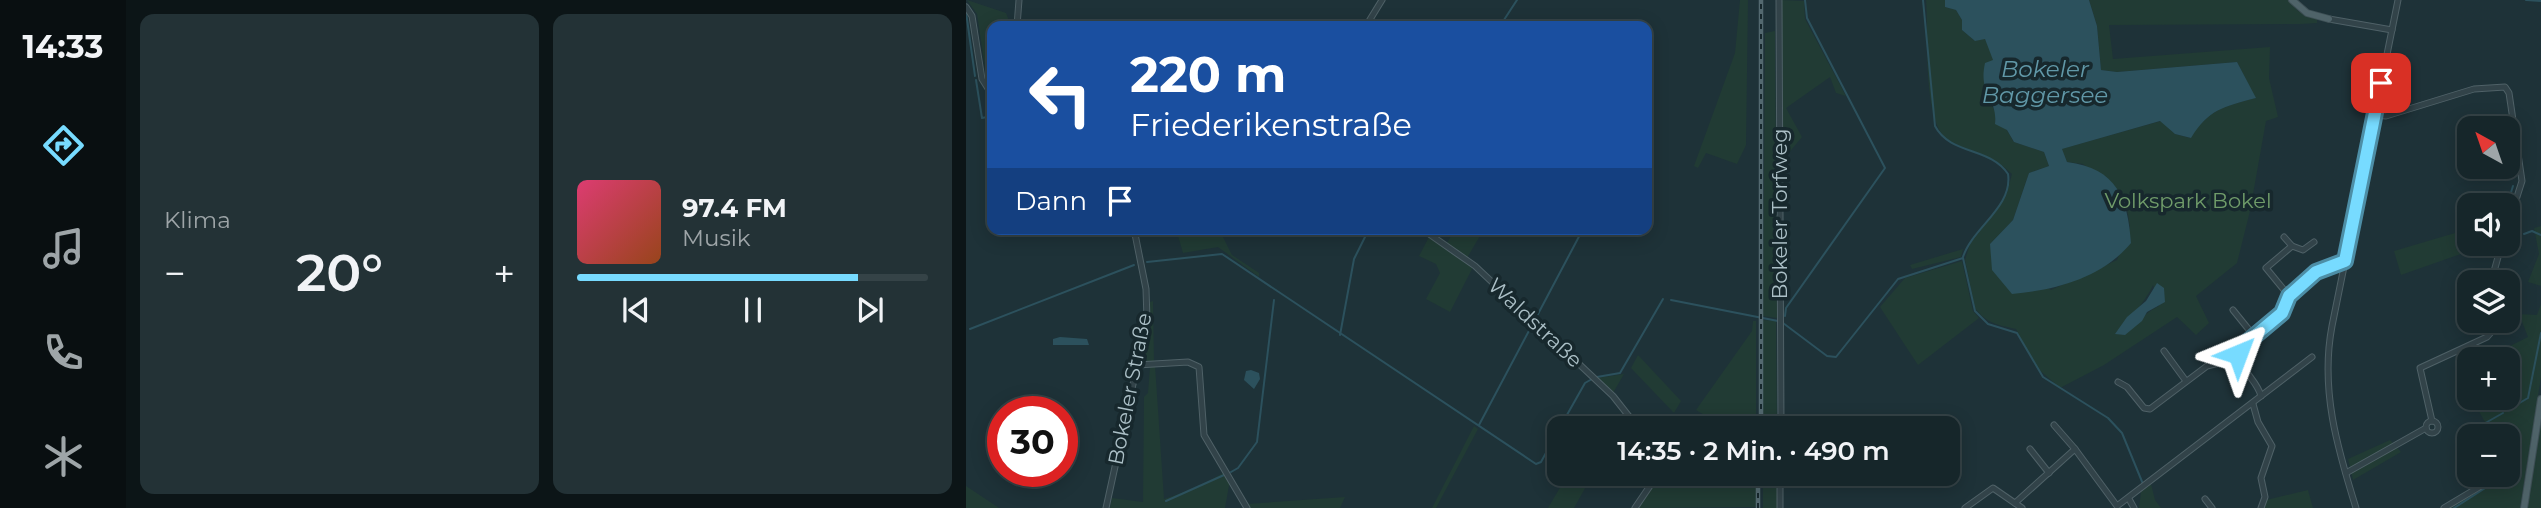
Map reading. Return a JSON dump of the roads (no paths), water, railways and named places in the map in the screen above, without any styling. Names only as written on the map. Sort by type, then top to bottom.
[{"type":"main road","points":[[2291,0],[2306,13],[2329,19]]},
{"type":"main road","points":[[2524,508],[2541,400]]},
{"type":"street","points":[[1017,21],[1019,0]]},
{"type":"street","points":[[1369,21],[1382,0]]},
{"type":"street","name":"Bokeler Torfweg","points":[[1779,0],[1781,416]]},
{"type":"street","points":[[2356,508],[2330,412],[2327,366],[2345,261],[2398,0]]},
{"type":"street","points":[[966,7],[974,26],[982,79],[987,87]]},
{"type":"street","points":[[2329,19],[2392,30]]},
{"type":"street","points":[[2375,115],[2386,116],[2474,89],[2505,86],[2509,93],[2522,181],[2518,193]]},
{"type":"street","name":"Bokeler Straße","points":[[1106,508],[1148,313],[1135,235]]},
{"type":"street","name":"Waldstraße","points":[[1431,235],[1475,266],[1599,383],[1628,416]]},
{"type":"street","points":[[2284,237],[2292,246],[2303,250],[2314,242]]},
{"type":"street","points":[[2289,296],[2266,268],[2292,246]]},
{"type":"street","points":[[2118,382],[2127,387],[2144,408],[2150,409],[2211,363],[2223,362],[2238,354],[2254,336],[2282,313],[2289,296],[2316,272],[2345,261]]},
{"type":"street","points":[[2233,310],[2254,336]]},
{"type":"street","points":[[2426,428],[2429,432],[2437,431],[2438,426],[2432,421],[2420,368],[2490,333]]},
{"type":"street","points":[[2165,351],[2186,381]]},
{"type":"street","points":[[2238,354],[2261,396]]},
{"type":"street","points":[[2054,425],[2076,449],[2115,507],[2147,486],[2312,357]]},
{"type":"street","points":[[1137,365],[1188,362],[1199,367],[1203,435],[1247,508]]},
{"type":"street","points":[[2253,404],[2258,422],[2272,446],[2261,478],[2265,497],[2261,508]]},
{"type":"street","points":[[2345,470],[2426,428],[2432,421]]},
{"type":"street","points":[[2030,449],[2049,473]]},
{"type":"street","points":[[2015,502],[2076,449]]},
{"type":"street","points":[[1635,508],[1650,486]]},
{"type":"street","points":[[1780,486],[1780,508]]},
{"type":"street","points":[[2444,508],[2479,487]]},
{"type":"street","points":[[1965,508],[1993,488],[2022,508]]},
{"type":"street","points":[[2129,499],[2134,508]]},
{"type":"street","points":[[2204,499],[2212,508]]},
{"type":"water","name":"Bokeler Baggersee","points":[[1945,0],[2089,0],[2097,26],[2101,70],[2117,72],[2237,62],[2256,98],[2234,104],[2211,115],[2191,138],[2175,134],[2160,121],[2062,149],[2067,162],[2098,171],[2117,188],[2127,213],[2131,243],[2106,265],[2077,280],[2012,294],[1992,270],[1990,244],[2013,220],[2029,173],[2049,166],[2044,152],[2014,142],[2007,130],[1995,124],[1994,108],[1984,82],[1985,63],[1993,60],[1985,39],[1975,41],[1962,30],[1962,20],[1956,10],[1945,7]]},
{"type":"water","points":[[2157,283],[2164,288],[2165,302],[2147,312],[2142,321],[2125,335],[2115,334],[2127,317],[2146,301]]},
{"type":"water","points":[[1053,339],[1087,339],[1089,345],[1053,345]]},
{"type":"water","points":[[1246,371],[1259,373],[1260,379],[1254,389],[1244,380]]},
{"type":"waterway","points":[[1503,21],[1517,0]]},
{"type":"waterway","points":[[1785,316],[1786,308],[1885,168],[1807,18],[1805,0]]},
{"type":"waterway","points":[[1923,0],[1935,126],[1950,142],[1992,159],[2008,174],[2004,197],[1963,257]]},
{"type":"waterway","points":[[2526,0],[2541,1]]},
{"type":"waterway","points":[[966,12],[975,76]]},
{"type":"waterway","points":[[976,80],[982,118],[987,117]]},
{"type":"waterway","points":[[2511,193],[2513,186]]},
{"type":"waterway","points":[[2524,234],[2532,231],[2541,235]]},
{"type":"waterway","points":[[1340,335],[1354,259],[1366,235]]},
{"type":"waterway","points":[[1538,314],[1580,235]]},
{"type":"waterway","points":[[1147,262],[1222,254],[1536,464],[1541,462],[1547,451]]},
{"type":"waterway","points":[[1783,323],[1827,356],[1836,357],[1898,279],[1963,258],[1975,311],[1988,324],[2017,333],[2043,377],[2108,418],[2122,433],[2143,484]]},
{"type":"waterway","points":[[970,329],[1134,265]]},
{"type":"waterway","points":[[1597,377],[1620,373],[1663,299]]},
{"type":"waterway","points":[[1231,472],[1238,468],[1257,442],[1274,300]]},
{"type":"waterway","points":[[1671,300],[1778,321]]},
{"type":"waterway","points":[[1479,425],[1531,327]]},
{"type":"waterway","points":[[2520,403],[2528,398],[2541,333]]},
{"type":"waterway","points":[[1566,416],[1585,383],[1592,379]]},
{"type":"waterway","points":[[2484,424],[2503,413]]},
{"type":"waterway","points":[[1166,501],[1224,475]]},
{"type":"waterway","points":[[2454,508],[2487,487]]},
{"type":"railway","points":[[1761,0],[1761,416]]},
{"type":"railway","points":[[1758,486],[1758,508]]},
{"type":"park label","name":"Volkspark Bokel","points":[[2188,201]]}]
